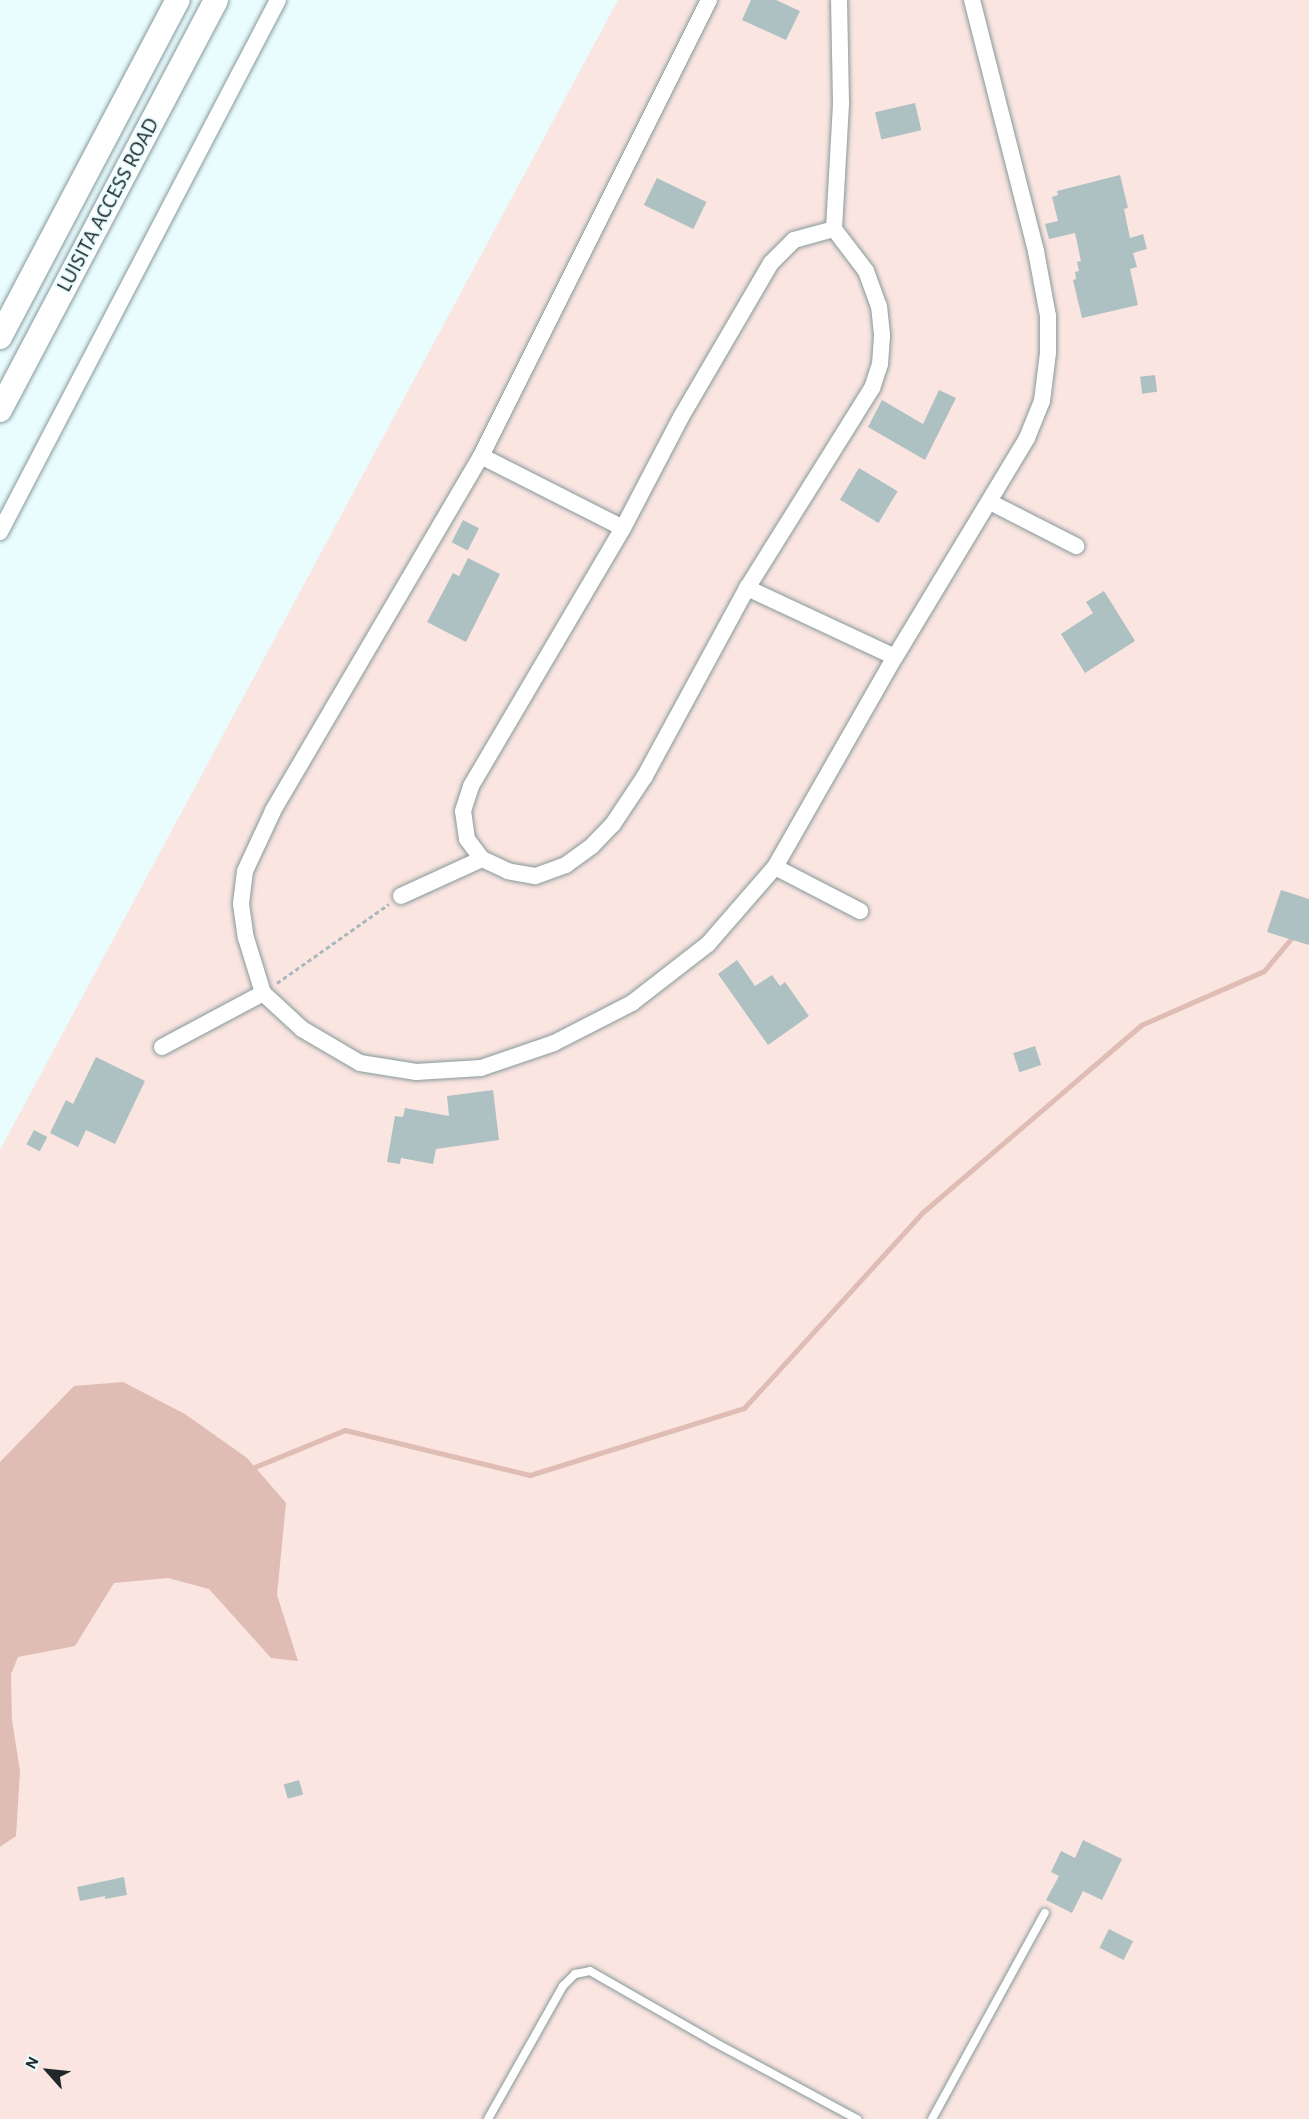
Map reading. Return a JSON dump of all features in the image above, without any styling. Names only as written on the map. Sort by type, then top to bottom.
[{"type":"main road","name":"LUISITA ACCESS ROAD","points":[[0,337],[178,0]]},
{"type":"main road","name":"LUISITA ACCESS ROAD","points":[[0,410],[216,0]]},
{"type":"street","points":[[0,532],[278,0]]},
{"type":"street","points":[[709,0],[481,456],[273,811],[245,871],[241,904],[246,938],[263,993],[302,1029],[360,1063],[416,1072],[481,1068],[554,1043],[632,1003],[708,945],[775,867],[895,657],[1027,438],[1042,401],[1048,352],[1048,316],[1036,251],[972,0]]},
{"type":"street","points":[[834,229],[794,240],[771,263],[681,417],[623,528],[471,786],[463,811],[467,839],[482,858],[508,871],[535,876],[566,865],[592,846],[614,824],[645,776],[747,588],[872,388],[880,364],[882,336],[879,306],[866,271],[834,229],[841,102],[839,0]]},
{"type":"street","points":[[481,456],[623,528]]},
{"type":"street","points":[[990,501],[1076,546]]},
{"type":"street","points":[[747,588],[895,657]]},
{"type":"street","points":[[401,896],[482,858]]},
{"type":"street","points":[[775,867],[860,911]]},
{"type":"street","points":[[162,1047],[263,993]]},
{"type":"lane","points":[[932,2119],[1045,1913]]},
{"type":"lane","points":[[488,2119],[563,1986],[574,1974],[590,1971],[712,2041],[857,2119]]},
{"type":"path","points":[[263,993],[401,896]]},
{"type":"shaded area","points":[[618,0],[1309,0],[1309,2119],[0,2119],[0,1150]]},
{"type":"shaded area","points":[[123,1382],[185,1414],[247,1458],[286,1503],[277,1595],[298,1661],[271,1658],[209,1589],[168,1578],[114,1583],[75,1646],[18,1657],[11,1674],[12,1720],[20,1771],[16,1836],[0,1847],[0,1462],[74,1386]]},
{"type":"building","points":[[751,0],[776,0],[800,11],[786,40],[742,20]]},
{"type":"building","points":[[915,103],[921,130],[881,140],[875,112]]},
{"type":"building","points":[[1120,175],[1128,208],[1124,209],[1130,238],[1143,234],[1147,249],[1133,253],[1137,267],[1130,269],[1138,305],[1082,318],[1073,280],[1076,279],[1075,272],[1079,271],[1077,262],[1081,261],[1075,233],[1049,239],[1045,224],[1058,221],[1052,197],[1058,195],[1057,191]]},
{"type":"building","points":[[657,178],[706,202],[693,229],[644,205]]},
{"type":"building","points":[[1155,375],[1157,392],[1142,394],[1140,377]]},
{"type":"building","points":[[939,390],[956,398],[925,460],[868,427],[882,400],[923,424]]},
{"type":"building","points":[[859,468],[898,491],[879,523],[840,500]]},
{"type":"building","points":[[463,520],[479,528],[468,550],[452,542]]},
{"type":"building","points":[[468,558],[500,574],[466,642],[427,622],[453,573],[459,576]]},
{"type":"building","points":[[1104,591],[1135,641],[1085,673],[1061,634],[1093,613],[1086,602]]},
{"type":"building","points":[[1281,890],[1309,899],[1309,945],[1267,932]]},
{"type":"building","points":[[737,960],[755,986],[772,975],[780,986],[785,982],[809,1016],[768,1045],[718,974]]},
{"type":"building","points":[[1035,1046],[1041,1065],[1019,1072],[1013,1053]]},
{"type":"building","points":[[96,1057],[145,1081],[115,1144],[86,1130],[78,1147],[50,1133],[66,1100],[73,1104]]},
{"type":"building","points":[[493,1090],[499,1140],[436,1149],[433,1164],[401,1158],[400,1164],[387,1162],[395,1116],[403,1117],[405,1108],[449,1116],[447,1096]]},
{"type":"building","points":[[34,1130],[47,1137],[40,1151],[26,1144]]},
{"type":"building","points":[[299,1780],[303,1794],[288,1799],[284,1784]]},
{"type":"building","points":[[1083,1840],[1122,1859],[1102,1900],[1083,1891],[1072,1913],[1046,1900],[1059,1876],[1051,1872],[1061,1851],[1075,1858]]},
{"type":"building","points":[[124,1877],[127,1895],[80,1901],[77,1887]]},
{"type":"building","points":[[1109,1929],[1133,1941],[1124,1960],[1099,1948]]},
{"type":"waterway","points":[[250,1469],[345,1430],[530,1475],[744,1408],[923,1212],[1141,1025],[1264,971],[1294,935]]}]
